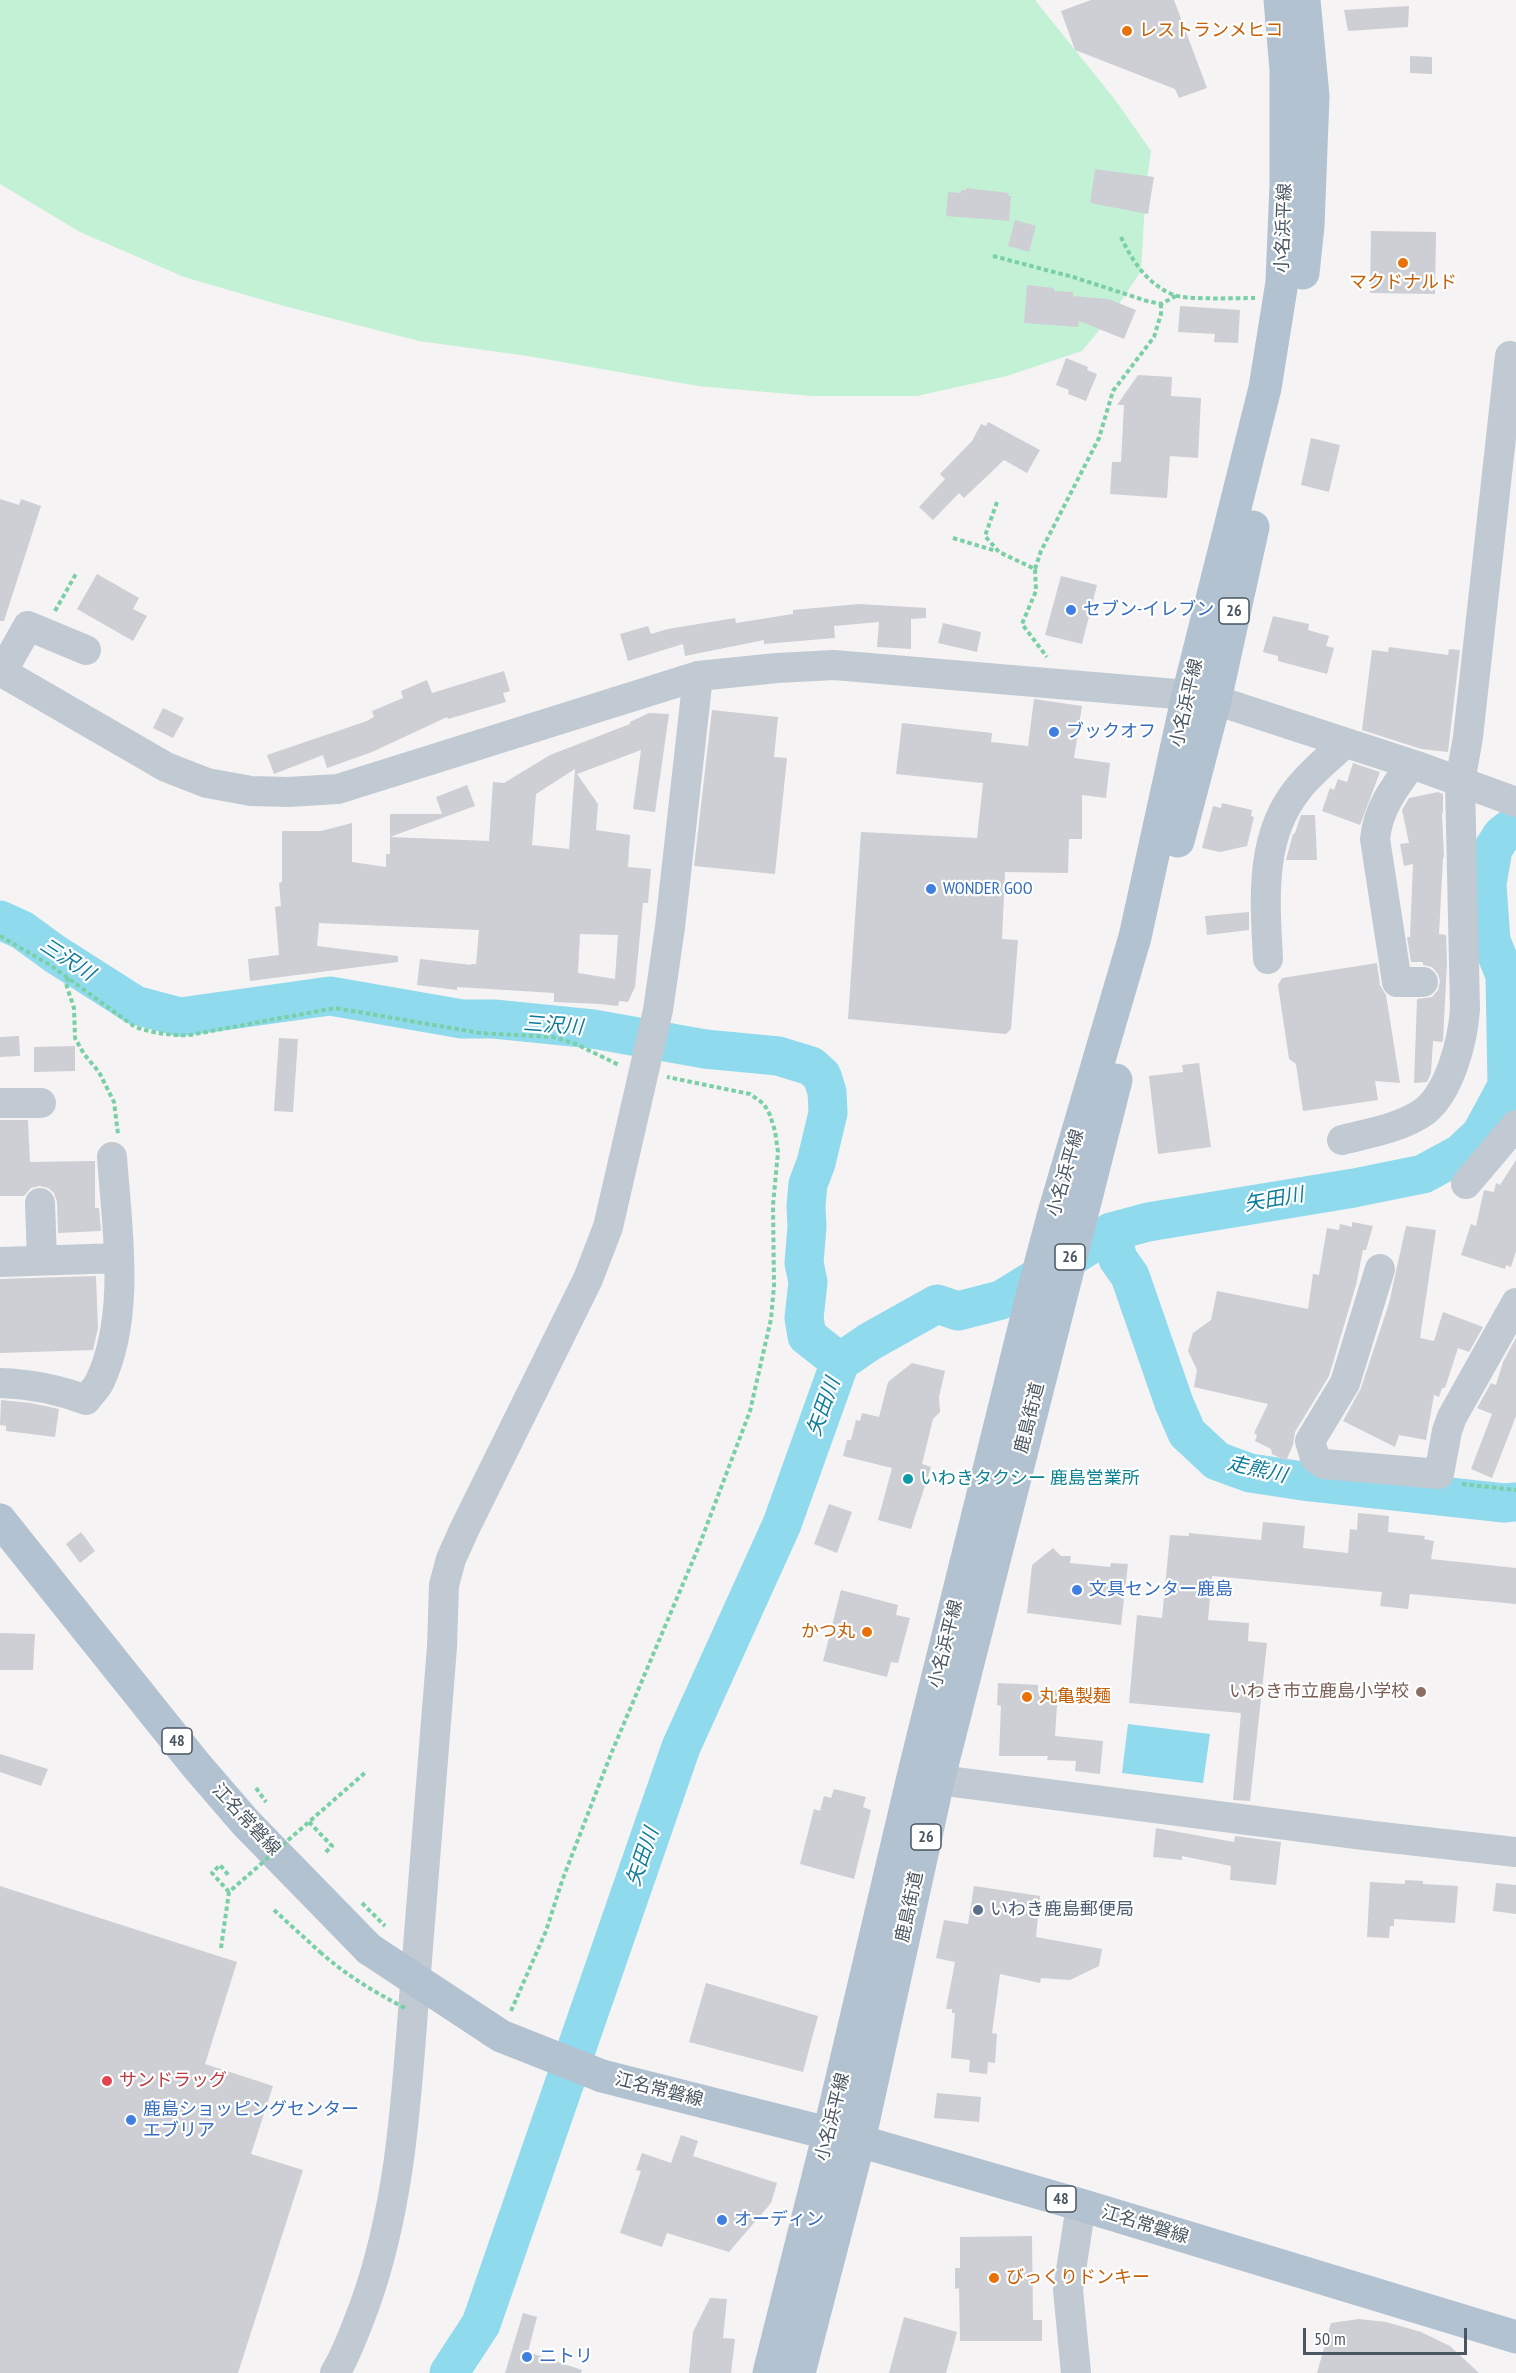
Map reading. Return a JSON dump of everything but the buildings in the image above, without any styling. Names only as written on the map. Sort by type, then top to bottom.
[{"type":"main road","name":"小名浜平線","points":[[1202,697],[1265,388],[1282,282],[1286,184],[1286,69],[1280,0]]},
{"type":"main road","name":"小名浜平線","points":[[1046,1297],[1299,316],[1308,226],[1312,96],[1304,0]]},
{"type":"main road","name":"鹿島街道","points":[[926,1779],[1046,1297]]},
{"type":"main road","name":"江名常磐線","points":[[0,1520],[196,1765],[246,1823],[369,1949],[501,2036],[602,2076],[844,2137],[1081,2205],[1516,2337]]},
{"type":"main road","name":"小名浜平線","points":[[769,2373],[844,2137],[926,1779]]},
{"type":"main road","name":"26","points":[[799,2373],[844,2137]]},
{"type":"street","points":[[1342,1140],[1401,1124],[1425,1111],[1437,1098],[1458,1051],[1463,1033],[1468,737],[1510,356]]},
{"type":"street","points":[[86,650],[28,626],[1,672],[166,767],[207,783],[251,791],[288,792],[338,789],[698,676],[777,668],[834,666],[1058,683],[1202,697],[1412,765],[1516,802]]},
{"type":"street","points":[[335,2373],[346,2355],[370,2289],[390,2220],[397,2174],[407,2092],[442,1647],[444,1585],[451,1559],[464,1530],[588,1279],[608,1227],[658,1010],[670,927],[698,676]]},
{"type":"street","points":[[1268,959],[1266,872],[1278,818],[1298,788],[1345,744]]},
{"type":"street","points":[[1412,765],[1387,799],[1377,823],[1374,838],[1398,982],[1423,982]]},
{"type":"street","points":[[0,1102],[41,1103]]},
{"type":"street","points":[[1466,1184],[1516,1125]]},
{"type":"street","points":[[0,1383],[28,1384],[57,1390],[86,1400],[99,1384],[111,1350],[119,1289],[112,1157]]},
{"type":"street","points":[[40,1203],[42,1260]]},
{"type":"street","points":[[0,1262],[119,1258]]},
{"type":"street","points":[[1380,1269],[1345,1383],[1310,1441],[1315,1458],[1324,1464],[1439,1474],[1447,1431],[1452,1418],[1516,1303]]},
{"type":"street","points":[[926,1779],[1516,1852]]},
{"type":"street","points":[[1076,2373],[1068,2290],[1081,2205]]},
{"type":"path","points":[[1121,237],[1132,261],[1160,288],[1176,296],[1279,299]]},
{"type":"path","points":[[993,256],[1073,277],[1147,301],[1161,304],[1176,296]]},
{"type":"path","points":[[1058,683],[1055,671],[1022,624],[1036,591],[1035,569],[1041,550],[1084,471],[1099,438],[1113,391],[1154,337],[1161,314],[1161,304]]},
{"type":"path","points":[[997,502],[985,536],[999,552]]},
{"type":"path","points":[[953,538],[999,552],[1035,569]]},
{"type":"path","points":[[43,633],[77,572]]},
{"type":"path","points":[[68,977],[66,984],[74,1008],[75,1038],[84,1054],[99,1072],[114,1102],[118,1140],[112,1157]]},
{"type":"path","points":[[1439,1474],[1452,1482],[1516,1490]]},
{"type":"path","points":[[221,1948],[229,1892],[367,1772]]},
{"type":"path","points":[[309,1822],[332,1846],[325,1853]]},
{"type":"path","points":[[229,1892],[212,1873],[220,1865],[230,1877]]},
{"type":"path","points":[[274,1910],[320,1952]]},
{"type":"green space","points":[[0,0],[1035,0],[1116,101],[1151,151],[1146,186],[1141,271],[1111,316],[1082,351],[1007,376],[917,396],[812,396],[698,386],[528,356],[419,341],[184,277],[80,232],[0,184]]},
{"type":"water","points":[[1128,1724],[1210,1734],[1203,1783],[1122,1773]]},
{"type":"waterway","name":"矢田川","points":[[449,2373],[481,2324],[681,1747],[782,1524],[840,1362],[869,1342],[937,1304],[958,1311],[1001,1300],[1111,1232],[1148,1222],[1354,1188],[1423,1174],[1460,1154],[1481,1134],[1507,1086],[1505,975],[1491,941],[1487,884],[1493,849],[1502,835],[1516,824]]},
{"type":"waterway","name":"三沢川","points":[[0,920],[22,930],[135,1005],[180,1017],[330,996],[462,1019],[494,1019],[593,1029],[705,1049],[778,1056],[811,1066],[822,1076],[827,1092],[828,1113],[816,1163],[808,1184],[804,1263],[808,1282],[804,1318],[807,1336],[840,1362]]},
{"type":"waterway","name":"走熊川","points":[[1111,1232],[1118,1259],[1130,1276],[1174,1403],[1187,1433],[1217,1461],[1250,1473],[1303,1481],[1504,1503],[1516,1502]]},
{"type":"place","name":"レストランメヒコ","points":[[1127,31]]},
{"type":"place","name":"マクドナルド","points":[[1403,263]]},
{"type":"place","name":"セブン-イレブン","points":[[1071,610]]},
{"type":"place","name":"ブックオフ","points":[[1054,732]]},
{"type":"place","name":"WONDER GOO","points":[[931,889]]},
{"type":"place","name":"いわきタクシー 鹿島営業所","points":[[908,1479]]},
{"type":"place","name":"文具センター鹿島","points":[[1077,1590]]},
{"type":"place","name":"かつ丸","points":[[867,1632]]},
{"type":"place","name":"いわき市立鹿島小学校","points":[[1421,1692]]},
{"type":"place","name":"丸亀製麺","points":[[1027,1697]]},
{"type":"place","name":"いわき鹿島郵便局","points":[[978,1910]]},
{"type":"place","name":"サンドラッグ","points":[[107,2081]]},
{"type":"place","name":"鹿島ショッピングセンター エブリア","points":[[131,2120]]},
{"type":"place","name":"オーディン","points":[[722,2220]]},
{"type":"place","name":"びっくりドンキー","points":[[994,2278]]},
{"type":"place","name":"ニトリ","points":[[527,2357]]}]
